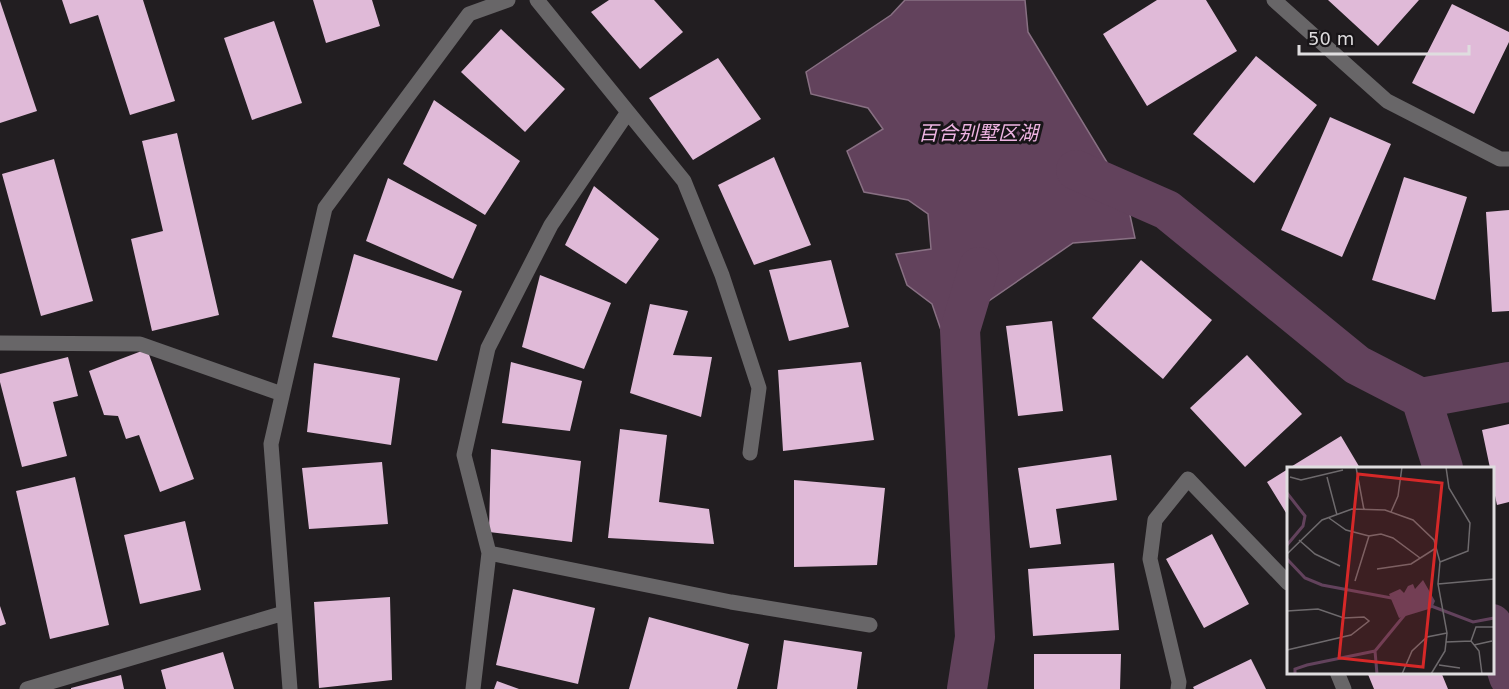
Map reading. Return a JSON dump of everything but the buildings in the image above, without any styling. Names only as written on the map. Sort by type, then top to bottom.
[{"type":"street","points":[[290,689],[271,444],[325,208],[469,14],[508,0]]},
{"type":"street","points":[[537,0],[684,181],[722,275],[759,388],[750,453]]},
{"type":"street","points":[[1274,0],[1387,101],[1500,159],[1509,159]]},
{"type":"street","points":[[472,689],[489,553],[464,455],[488,348],[551,225],[628,112]]},
{"type":"street","points":[[0,343],[140,344],[282,394]]},
{"type":"street","points":[[1178,689],[1179,682],[1150,559],[1155,520],[1188,479],[1287,582]]},
{"type":"street","points":[[489,553],[731,602],[870,625]]},
{"type":"street","points":[[27,689],[284,613]]},
{"type":"street","points":[[1338,674],[1344,689]]},
{"type":"water","name":"百合别墅区湖","points":[[905,0],[1025,0],[1028,32],[1125,192],[1135,238],[1073,243],[942,333],[932,304],[907,285],[896,254],[931,249],[928,214],[908,200],[864,192],[847,151],[883,129],[868,108],[811,94],[806,72],[891,15]]},
{"type":"waterway","points":[[1076,170],[1167,210],[1357,365],[1421,398],[1509,382]]},
{"type":"waterway","points":[[967,689],[975,637],[960,330],[979,267]]},
{"type":"waterway","points":[[1421,398],[1443,467]]},
{"type":"waterway","points":[[1494,630],[1509,677]]}]
